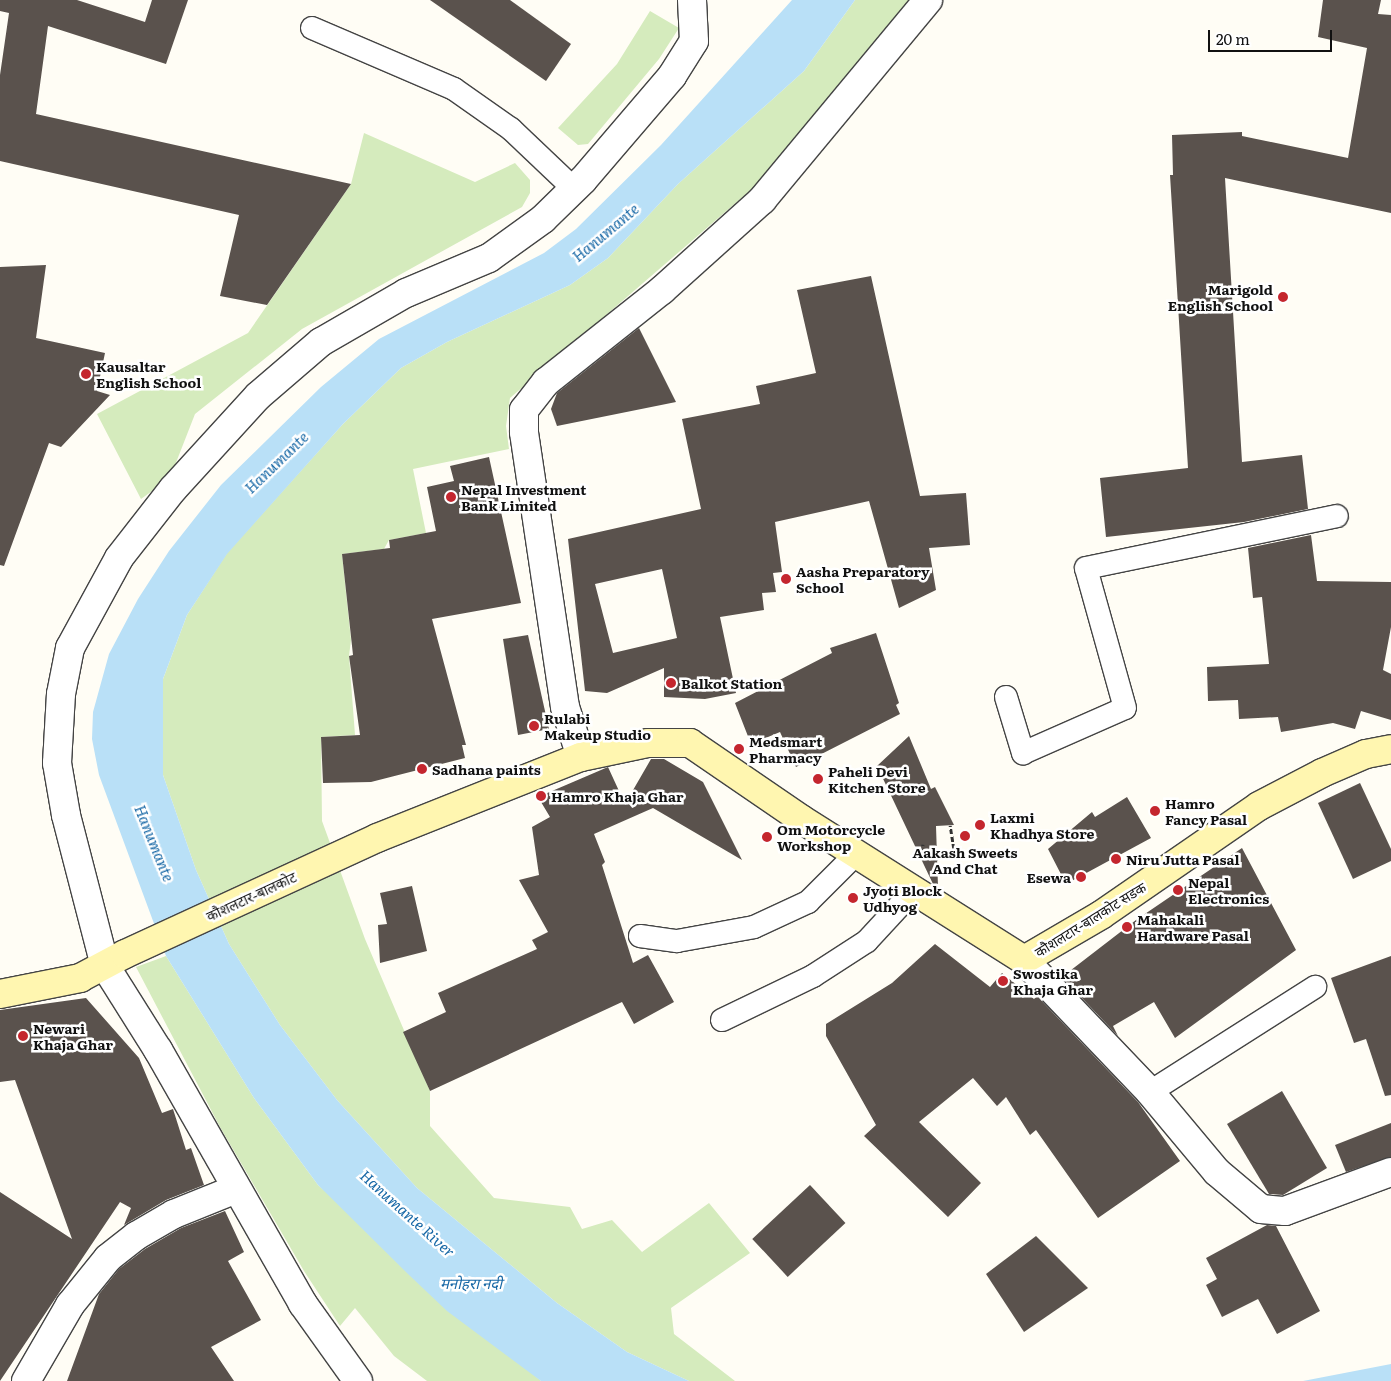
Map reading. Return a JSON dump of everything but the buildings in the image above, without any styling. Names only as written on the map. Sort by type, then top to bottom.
[{"type":"main road","name":"कौशलटार-बालकोट","points":[[0,994],[52,986],[115,960],[376,838],[581,757],[648,743],[690,743],[856,854],[1024,960]]},
{"type":"main road","name":"कौशलटार-बालकोट सडक","points":[[1024,960],[1101,915],[1259,806],[1322,773],[1366,754],[1391,749]]},
{"type":"street","points":[[358,1381],[304,1304],[236,1189],[158,1050],[115,960],[66,815],[57,763],[61,694],[70,648],[119,558],[173,489],[258,396],[320,342],[406,294],[489,258],[543,219],[574,189],[666,84],[694,41],[692,0]]},
{"type":"street","points":[[581,757],[566,707],[524,432],[524,410],[546,382],[662,290],[762,200],[928,0]]},
{"type":"street","points":[[1024,960],[1150,1092],[1217,1172],[1261,1209],[1285,1211],[1391,1172]]},
{"type":"street","points":[[26,1381],[70,1305],[108,1258],[136,1236],[174,1214],[236,1189]]},
{"type":"lane","points":[[312,28],[454,89],[511,128],[574,189]]},
{"type":"lane","points":[[1006,697],[1023,753],[1125,708],[1086,568],[1337,516]]},
{"type":"lane","points":[[640,936],[676,941],[754,927],[808,902],[856,854]]},
{"type":"lane","points":[[722,1020],[813,976],[867,941],[914,890]]},
{"type":"lane","points":[[1150,1092],[1316,987]]},
{"type":"path","points":[[928,859],[954,856],[950,825]]},
{"type":"green space","points":[[855,0],[917,0],[775,169],[510,398],[506,426],[509,449],[413,469],[426,533],[389,540],[384,549],[342,554],[351,640],[349,656],[355,735],[321,737],[322,821],[365,939],[430,1091],[430,1126],[494,1198],[570,1207],[582,1229],[612,1220],[642,1252],[709,1203],[750,1253],[671,1308],[674,1334],[735,1381],[689,1381],[627,1352],[557,1303],[417,1188],[337,1100],[280,1025],[229,944],[196,870],[163,775],[163,679],[187,615],[227,553],[343,424],[401,368],[447,342],[570,285],[608,258],[678,184],[804,71]]},
{"type":"green space","points":[[650,11],[679,28],[659,59],[588,144],[578,145],[558,128],[617,64]]},
{"type":"green space","points":[[364,133],[475,182],[515,163],[530,180],[530,193],[522,207],[302,329],[195,414],[170,478],[141,499],[97,414],[248,333],[351,184]]},
{"type":"green space","points":[[166,956],[254,1098],[318,1185],[541,1381],[427,1381],[394,1356],[355,1308],[340,1326],[304,1271],[220,1127],[136,967]]},
{"type":"water","name":"मनोहरा नदी","points":[[792,0],[855,0],[804,71],[678,184],[608,258],[570,285],[447,342],[401,368],[343,424],[227,554],[187,615],[163,679],[163,775],[196,870],[229,944],[280,1025],[337,1100],[417,1188],[557,1303],[627,1352],[689,1381],[541,1381],[447,1311],[408,1274],[318,1185],[254,1098],[166,956],[99,775],[92,739],[93,712],[109,654],[138,599],[169,551],[221,485],[321,387],[379,339],[544,253],[576,229],[661,145]]},
{"type":"water","points":[[1391,1364],[1391,1381],[1303,1381]]},
{"type":"place","name":"Marigold English School","points":[[1283,297]]},
{"type":"place","name":"Kausaltar English School","points":[[86,374]]},
{"type":"place","name":"Nepal Investment Bank Limited","points":[[451,497]]},
{"type":"place","name":"Aasha Preparatory School","points":[[786,579]]},
{"type":"place","name":"Balkot Station","points":[[671,683]]},
{"type":"place","name":"Rulabi Makeup Studio","points":[[534,726]]},
{"type":"place","name":"Medsmart Pharmacy","points":[[739,749]]},
{"type":"place","name":"Sadhana paints","points":[[422,769]]},
{"type":"place","name":"Paheli Devi Kitchen Store","points":[[818,779]]},
{"type":"place","name":"Hamro Khaja Ghar","points":[[541,796]]},
{"type":"place","name":"Hamro Fancy Pasal","points":[[1155,811]]},
{"type":"place","name":"Laxmi Khadhya Store","points":[[980,825]]},
{"type":"place","name":"Aakash Sweets And Chat","points":[[965,836]]},
{"type":"place","name":"Om Motorcycle Workshop","points":[[767,837]]},
{"type":"place","name":"Niru Jutta Pasal","points":[[1116,859]]},
{"type":"place","name":"Esewa","points":[[1081,877]]},
{"type":"place","name":"Nepal Electronics","points":[[1178,890]]},
{"type":"place","name":"Jyoti Block Udhyog","points":[[853,898]]},
{"type":"place","name":"Mahakali Hardware Pasal","points":[[1127,927]]},
{"type":"place","name":"Swostika Khaja Ghar","points":[[1003,981]]},
{"type":"place","name":"Newari Khaja Ghar","points":[[23,1036]]},
{"type":"water label","name":"Hanumante","points":[[605,232]]},
{"type":"water label","name":"Hanumante","points":[[276,462]]},
{"type":"water label","name":"Hanumante","points":[[155,843]]},
{"type":"water label","name":"Hanumante River","points":[[408,1213]]}]
